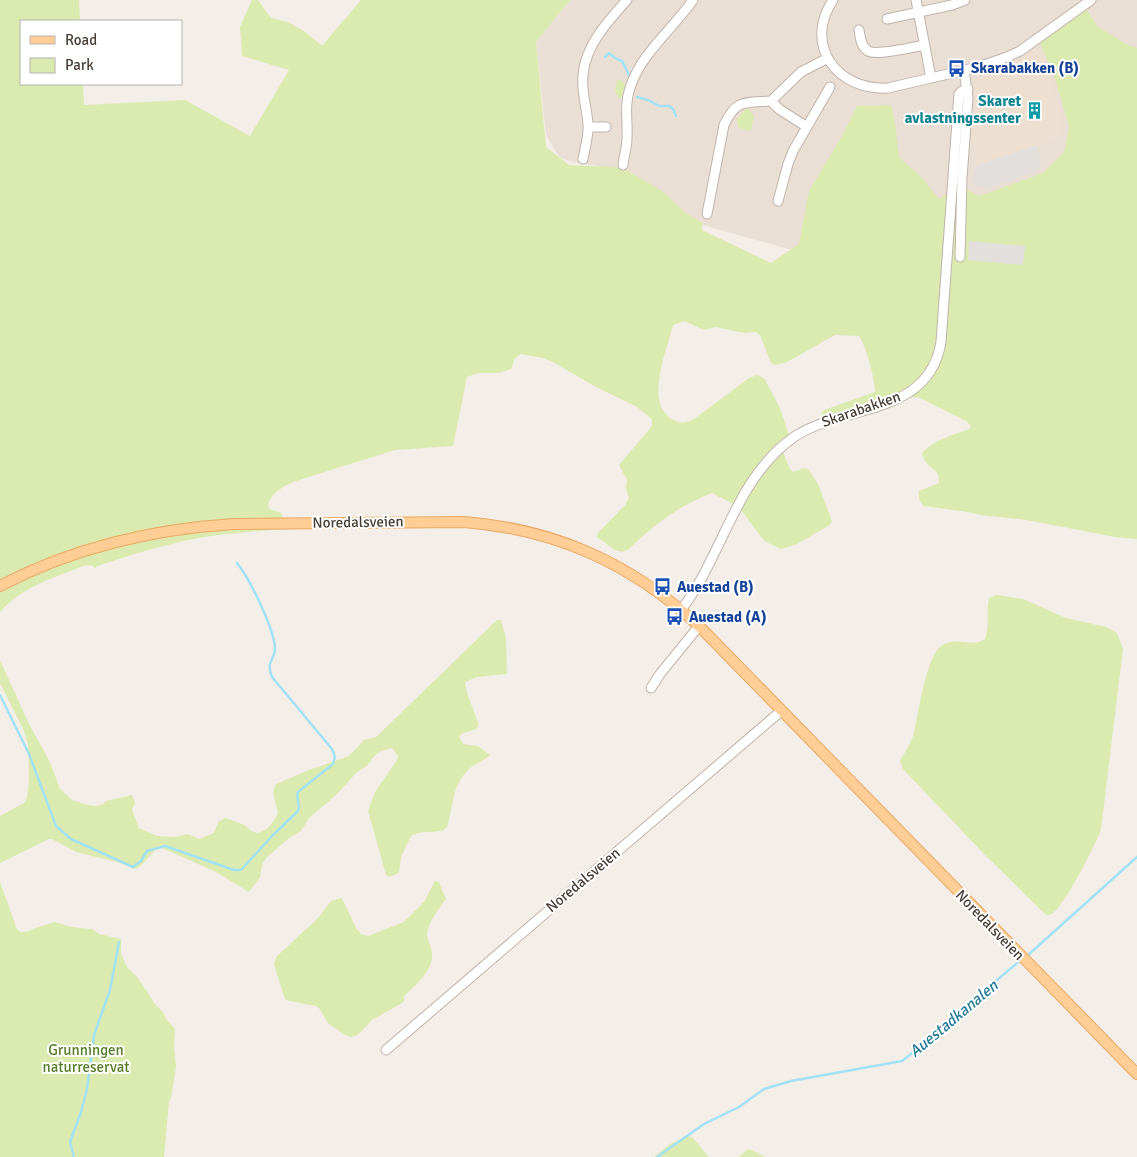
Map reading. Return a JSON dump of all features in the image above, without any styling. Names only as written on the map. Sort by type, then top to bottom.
[{"type":"main road","name":"Noredalsveien","points":[[0,586],[72,555],[128,539],[157,532],[234,524],[449,521],[503,526],[538,533],[597,555],[637,577],[699,626],[1137,1074]]},
{"type":"street","points":[[583,158],[588,127],[582,80],[585,62],[588,53],[603,28],[627,0]]},
{"type":"street","points":[[623,165],[627,139],[626,103],[634,77],[644,60],[693,0]]},
{"type":"street","points":[[833,0],[824,15],[822,32],[824,49],[828,58],[842,76],[861,86],[875,89],[888,88],[994,62],[1020,51],[1091,0]]},
{"type":"street","points":[[916,0],[931,78]]},
{"type":"street","points":[[887,20],[952,5],[965,0]]},
{"type":"street","points":[[859,30],[863,45],[868,51],[878,53],[925,45]]},
{"type":"street","points":[[706,214],[724,125],[736,106],[745,102],[771,101],[801,72],[828,58]]},
{"type":"street","points":[[960,257],[968,89],[964,70]]},
{"type":"street","points":[[778,202],[788,164],[830,87]]},
{"type":"street","name":"Skarabakken","points":[[681,610],[700,582],[747,490],[762,467],[778,449],[796,436],[822,422],[881,406],[900,398],[918,386],[934,366],[941,342],[959,94],[962,90],[968,89]]},
{"type":"street","points":[[771,101],[779,110],[807,127]]},
{"type":"street","points":[[588,127],[606,127]]},
{"type":"street","points":[[651,688],[699,626]]},
{"type":"street","name":"Noredalsveien","points":[[386,1050],[781,711]]},
{"type":"shaded area","points":[[570,0],[1137,0],[1137,346],[670,216],[615,169],[569,161],[559,157],[546,135],[536,42]]},
{"type":"shaded area","points":[[1037,48],[1051,75],[1052,89],[1062,110],[1060,122],[1062,133],[1054,139],[976,166],[977,150],[972,142],[975,98],[974,82],[987,72],[1010,64]]},
{"type":"shaded area","points":[[1036,145],[1041,163],[1035,172],[991,187],[976,186],[973,183],[976,166]]},
{"type":"shaded area","points":[[969,241],[1025,246],[1023,265],[968,260]]},
{"type":"green space","points":[[0,0],[79,0],[80,20],[20,20],[20,85],[83,85],[84,105],[185,100],[250,136],[289,70],[242,56],[240,27],[252,0],[258,0],[271,18],[288,22],[304,31],[322,46],[361,0],[570,0],[536,42],[546,147],[569,165],[615,167],[628,171],[662,191],[687,214],[703,223],[702,230],[771,263],[799,244],[809,191],[842,136],[857,106],[891,105],[899,157],[921,177],[939,199],[958,185],[979,196],[1043,173],[1064,152],[1069,126],[1055,79],[1040,43],[1084,6],[1098,27],[1128,45],[1137,48],[1137,539],[1115,537],[1027,520],[924,506],[920,500],[919,491],[939,483],[939,478],[936,471],[927,463],[922,454],[931,445],[969,429],[971,426],[966,421],[918,397],[913,397],[869,414],[823,422],[820,416],[824,410],[875,392],[870,363],[859,336],[835,335],[787,362],[775,365],[771,363],[760,335],[756,332],[744,333],[715,327],[704,330],[684,321],[673,325],[660,375],[658,389],[664,411],[675,421],[688,421],[694,419],[749,378],[757,375],[764,378],[780,408],[791,441],[792,445],[783,452],[790,469],[793,472],[804,468],[808,469],[818,484],[832,521],[830,525],[795,545],[781,549],[766,542],[761,537],[739,507],[712,493],[689,503],[668,516],[629,549],[622,552],[615,550],[597,537],[598,533],[625,505],[629,498],[626,488],[627,480],[619,465],[652,426],[652,419],[637,407],[594,386],[555,363],[543,358],[521,354],[515,358],[511,369],[499,373],[478,373],[467,377],[453,446],[395,450],[296,481],[279,490],[269,501],[268,506],[270,509],[281,513],[287,529],[200,538],[143,551],[95,568],[91,565],[83,566],[49,579],[28,590],[9,603],[0,612]]},
{"type":"green space","points":[[617,80],[621,80],[625,84],[622,98],[619,98],[615,92]]},
{"type":"green space","points":[[747,107],[754,116],[751,131],[739,128],[737,119]]},
{"type":"green space","points":[[997,595],[1023,599],[1066,618],[1106,627],[1117,633],[1123,649],[1101,829],[1087,860],[1065,899],[1049,915],[1046,915],[983,853],[903,769],[900,761],[914,733],[927,674],[936,652],[947,643],[974,643],[985,639],[989,598]]},
{"type":"green space","points":[[497,620],[501,620],[506,638],[507,674],[477,677],[465,682],[467,693],[479,725],[476,729],[461,734],[459,737],[463,744],[478,746],[490,755],[469,769],[458,783],[447,827],[439,831],[421,832],[411,836],[401,857],[399,873],[388,877],[386,875],[368,811],[375,792],[397,760],[398,756],[392,748],[381,751],[374,756],[367,766],[357,772],[337,794],[309,818],[301,831],[289,838],[266,858],[262,865],[260,877],[249,892],[216,872],[162,848],[154,852],[143,864],[135,869],[117,862],[76,852],[49,839],[0,863],[0,816],[24,803],[27,797],[29,781],[28,744],[23,729],[0,683],[0,660],[28,722],[50,762],[60,789],[72,800],[96,806],[106,801],[132,795],[135,803],[132,810],[139,828],[157,836],[175,837],[188,834],[199,839],[214,833],[218,822],[225,818],[244,825],[254,832],[258,833],[265,830],[278,814],[274,795],[276,784],[349,756],[364,740],[376,737]]},
{"type":"green space","points":[[435,881],[439,882],[446,899],[432,920],[427,933],[432,959],[423,977],[404,996],[404,1002],[372,1020],[358,1035],[351,1037],[343,1034],[328,1023],[316,1006],[285,999],[274,965],[276,957],[319,917],[331,901],[342,898],[356,928],[361,934],[368,936],[404,922],[424,902]]},
{"type":"green space","name":"Grunningen naturreservat","points":[[0,882],[17,929],[20,932],[29,931],[55,922],[71,927],[92,929],[99,934],[121,939],[121,954],[127,967],[138,978],[155,1004],[175,1029],[176,1067],[169,1101],[164,1157],[0,1157]]},
{"type":"green space","points":[[688,1136],[692,1137],[709,1157],[654,1157],[670,1144]]},
{"type":"green space","points":[[748,1149],[752,1150],[765,1157],[739,1157]]},
{"type":"waterway","points":[[605,57],[609,53],[615,58]]},
{"type":"waterway","points":[[617,59],[622,61],[629,75]]},
{"type":"waterway","points":[[637,97],[659,106],[669,106],[673,109],[676,116]]},
{"type":"waterway","points":[[0,695],[29,754],[56,826],[71,839],[133,867],[141,861],[147,851],[165,846],[234,870],[241,870],[298,811],[298,792],[333,764],[335,757],[332,749],[272,677],[270,663],[275,647],[270,628],[248,580],[237,563]]},
{"type":"waterway","name":"Auestadkanalen","points":[[1027,956],[1137,857]]},
{"type":"waterway","points":[[74,1157],[70,1142],[87,1089],[94,1035],[110,990],[119,942]]},
{"type":"waterway","name":"Auestadkanalen","points":[[657,1157],[704,1124],[739,1107],[764,1089],[791,1081],[902,1061],[1022,959]]},
{"type":"place","name":"Skarabakken (B)","points":[[957,68]]},
{"type":"place","name":"Skaret avlastningssenter","points":[[1035,110]]},
{"type":"place","name":"Auestad (B)","points":[[663,587]]},
{"type":"place","name":"Auestad (A)","points":[[675,617]]}]
